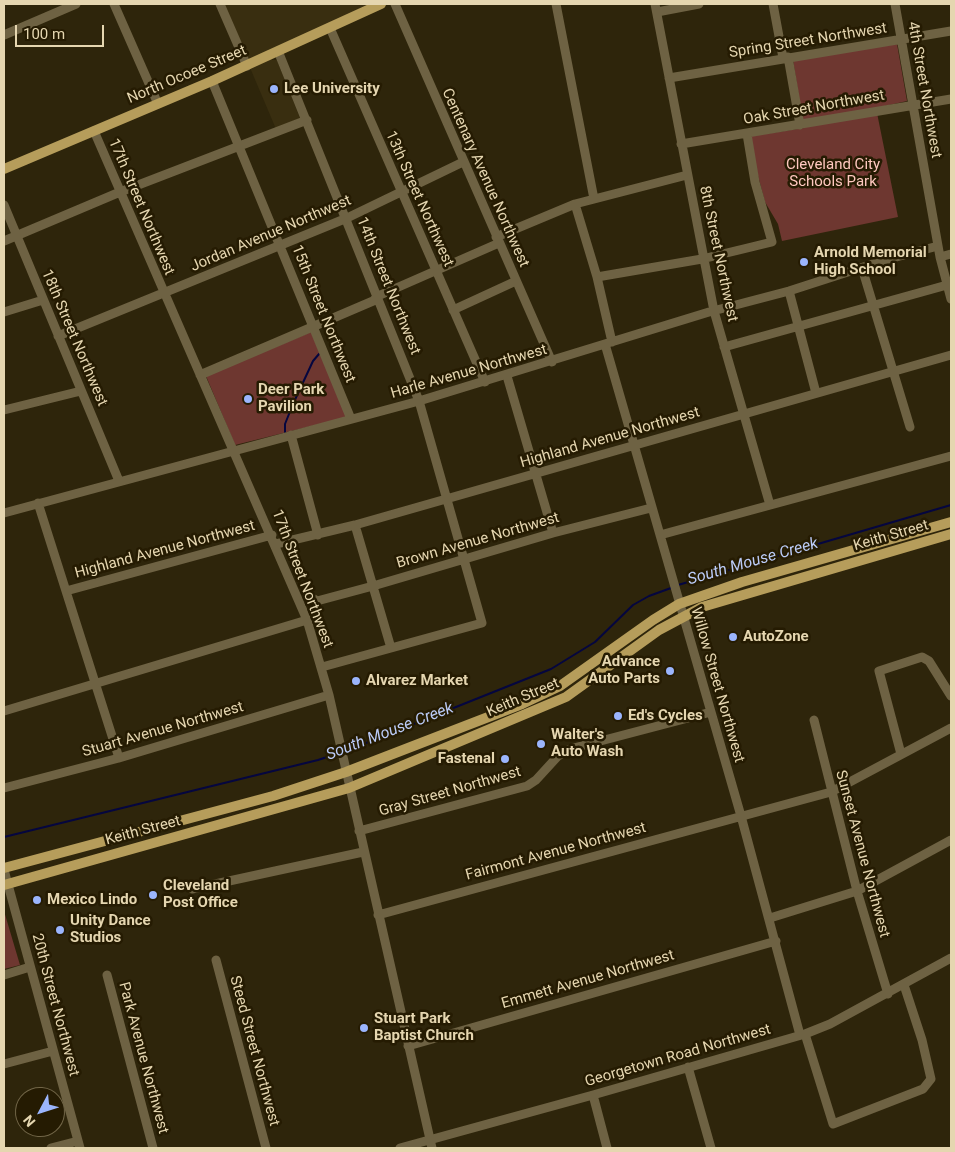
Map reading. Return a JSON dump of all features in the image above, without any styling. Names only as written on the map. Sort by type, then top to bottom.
[{"type":"main road","name":"North Ocoee Street","points":[[4,169],[247,66],[381,4]]},
{"type":"main road","name":"Keith Street","points":[[4,869],[178,820],[270,797],[344,767],[522,704],[560,686],[653,620],[679,604],[742,582],[951,522]]},
{"type":"main road","name":"Keith Street","points":[[6,884],[349,788],[457,742],[526,716],[566,697],[659,630],[702,607],[951,534]]},
{"type":"main road","points":[[883,540],[887,552]]},
{"type":"main road","points":[[270,797],[293,804]]},
{"type":"main road","points":[[76,848],[96,849],[106,857]]},
{"type":"street","points":[[4,35],[76,4]]},
{"type":"street","points":[[114,4],[158,104]]},
{"type":"street","points":[[220,4],[247,66]]},
{"type":"street","name":"Centenary Avenue Northwest","points":[[395,4],[462,162],[552,362]]},
{"type":"street","points":[[556,4],[594,199]]},
{"type":"street","points":[[656,8],[699,4]]},
{"type":"street","points":[[773,4],[800,125]]},
{"type":"street","name":"4th Street Northwest","points":[[895,4],[940,257],[951,299]]},
{"type":"street","name":"8th Street Northwest","points":[[656,8],[702,259],[714,311],[770,505]]},
{"type":"street","name":"13th Street Northwest","points":[[330,28],[485,382]]},
{"type":"street","name":"Spring Street Northwest","points":[[669,78],[951,31]]},
{"type":"street","name":"14th Street Northwest","points":[[278,52],[347,218],[419,401],[482,623],[391,648]]},
{"type":"street","name":"15th Street Northwest","points":[[212,81],[351,419]]},
{"type":"street","name":"Oak Street Northwest","points":[[682,144],[951,99]]},
{"type":"street","points":[[4,241],[120,192],[307,120]]},
{"type":"street","name":"17th Street Northwest","points":[[94,132],[276,544],[307,620],[329,695],[363,852],[431,1144]]},
{"type":"street","points":[[597,277],[702,259],[772,242],[756,182],[747,134]]},
{"type":"street","name":"Jordan Avenue Northwest","points":[[58,336],[347,218],[462,162]]},
{"type":"street","points":[[200,374],[373,301],[378,296],[436,271],[575,204],[688,175]]},
{"type":"street","name":"Willow Street Northwest","points":[[575,204],[597,277],[609,343],[651,508],[741,816],[802,1034],[833,1124],[923,1089],[931,1080],[922,1040],[904,985]]},
{"type":"street","name":"18th Street Northwest","points":[[4,205],[119,481]]},
{"type":"street","name":"Harle Avenue Northwest","points":[[4,512],[507,376],[714,311],[789,291],[938,246]]},
{"type":"street","points":[[940,257],[951,254]]},
{"type":"street","points":[[862,268],[910,427]]},
{"type":"street","points":[[453,310],[516,281]]},
{"type":"street","points":[[724,347],[947,285]]},
{"type":"street","points":[[789,291],[816,394]]},
{"type":"street","points":[[4,312],[43,300]]},
{"type":"street","name":"Highland Avenue Northwest","points":[[276,544],[355,525],[951,356]]},
{"type":"street","points":[[507,376],[553,533]]},
{"type":"street","points":[[4,410],[81,391]]},
{"type":"street","points":[[291,435],[318,535]]},
{"type":"street","points":[[660,535],[951,456]]},
{"type":"street","points":[[38,503],[119,758]]},
{"type":"street","name":"Brown Avenue Northwest","points":[[314,599],[318,601],[553,533],[651,508]]},
{"type":"street","points":[[322,668],[391,648],[355,525]]},
{"type":"street","name":"Highland Avenue Northwest","points":[[66,591],[272,535]]},
{"type":"street","points":[[4,711],[95,682],[307,620]]},
{"type":"street","points":[[901,754],[879,671],[922,657],[929,661],[951,696]]},
{"type":"street","name":"Stuart Avenue Northwest","points":[[4,788],[119,758],[329,695]]},
{"type":"street","points":[[522,704],[526,716]]},
{"type":"street","name":"Gray Street Northwest","points":[[359,831],[527,786],[536,780],[558,756],[570,749],[711,712]]},
{"type":"street","name":"Sunset Avenue Northwest","points":[[814,720],[857,891],[888,994]]},
{"type":"street","name":"Fairmont Avenue Northwest","points":[[378,915],[831,792],[951,728]]},
{"type":"street","points":[[178,820],[183,836]]},
{"type":"street","points":[[770,918],[857,891],[951,840]]},
{"type":"street","points":[[192,889],[363,852]]},
{"type":"street","name":"20th Street Northwest","points":[[4,869],[6,884],[79,1145]]},
{"type":"street","name":"Emmett Avenue Northwest","points":[[408,1046],[776,941]]},
{"type":"street","name":"Georgetown Road Northwest","points":[[400,1148],[431,1144],[802,1034],[830,1024],[951,958]]},
{"type":"street","name":"Steed Street Northwest","points":[[216,960],[266,1148]]},
{"type":"street","points":[[4,975],[30,967]]},
{"type":"street","name":"Park Avenue Northwest","points":[[107,975],[153,1148]]},
{"type":"street","points":[[4,1064],[53,1051]]},
{"type":"street","points":[[688,1067],[712,1148]]},
{"type":"street","points":[[593,1096],[607,1148]]},
{"type":"street","points":[[51,1148],[79,1145]]},
{"type":"shaded area","name":"Lee University","points":[[223,4],[375,4],[268,50],[272,60],[277,60],[300,118],[276,129]]},
{"type":"green space","name":"Cleveland City Schools Park","points":[[897,44],[907,101],[876,108],[898,217],[782,241],[778,224],[765,202],[757,172],[751,136],[804,128],[793,60]]},
{"type":"green space","points":[[311,332],[346,415],[344,418],[235,445],[206,376]]},
{"type":"green space","points":[[4,911],[20,965],[4,969]]},
{"type":"waterway","points":[[285,432],[285,424],[293,404],[313,361],[319,354]]},
{"type":"waterway","name":"South Mouse Creek","points":[[678,585],[951,505]]},
{"type":"waterway","name":"South Mouse Creek","points":[[346,751],[551,669],[595,642],[633,605],[649,596],[671,588]]},
{"type":"waterway","name":"South Mouse Creek","points":[[4,837],[318,760],[339,753]]},
{"type":"place","name":"Lee University","points":[[274,89]]},
{"type":"place","name":"Arnold Memorial High School","points":[[804,262]]},
{"type":"place","name":"Deer Park Pavilion","points":[[248,399]]},
{"type":"place","name":"AutoZone","points":[[733,637]]},
{"type":"place","name":"Advance Auto Parts","points":[[670,671]]},
{"type":"place","name":"Alvarez Market","points":[[356,681]]},
{"type":"place","name":"Ed's Cycles","points":[[618,716]]},
{"type":"place","name":"Walter's Auto Wash","points":[[541,744]]},
{"type":"place","name":"Fastenal","points":[[505,759]]},
{"type":"place","name":"Cleveland Post Office","points":[[153,895]]},
{"type":"place","name":"Mexico Lindo","points":[[37,900]]},
{"type":"place","name":"Unity Dance Studios","points":[[60,930]]},
{"type":"place","name":"Stuart Park Baptist Church","points":[[364,1028]]}]
